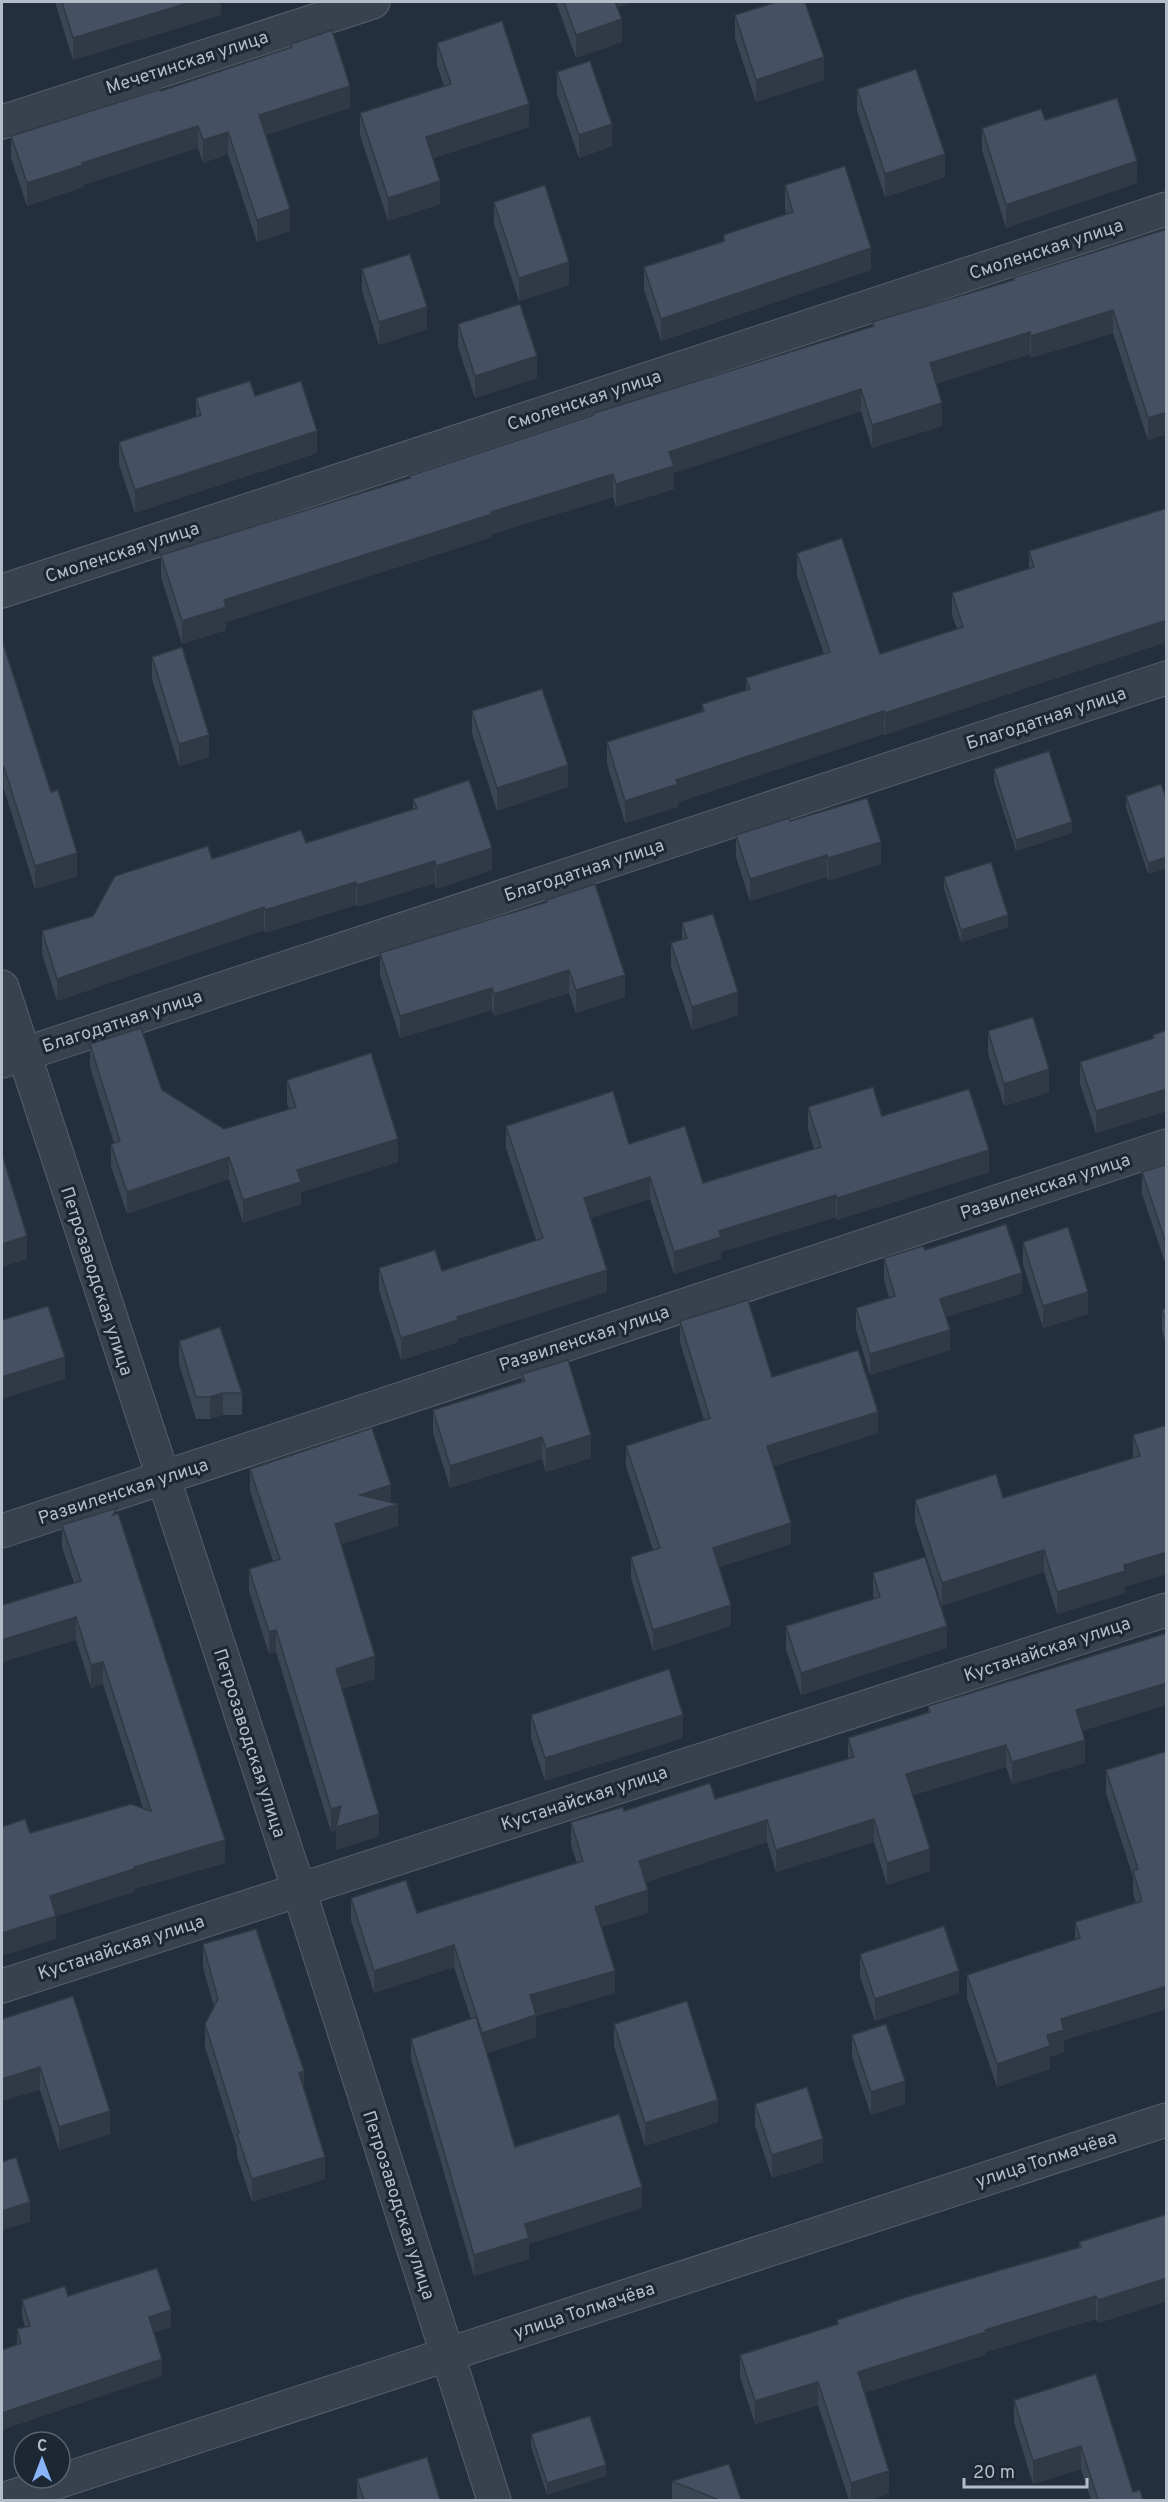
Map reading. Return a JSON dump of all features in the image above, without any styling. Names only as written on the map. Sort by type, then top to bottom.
[{"type":"street","name":"Мечетинская улица","points":[[2,122],[373,2]]},
{"type":"street","name":"Смоленская улица","points":[[2,591],[1167,209]]},
{"type":"street","name":"Благодатная улица","points":[[12,1058],[1167,678]]},
{"type":"street","name":"Петрозаводская улица","points":[[2,987],[12,1058],[161,1478],[299,1890],[494,2500]]},
{"type":"street","name":"Развиленская улица","points":[[2,1531],[1167,1146]]},
{"type":"street","name":"Кустанайская улица","points":[[2,1986],[1167,1610]]},
{"type":"street","name":"улица Толмачёва","points":[[2,2500],[1167,2120]]},
{"type":"building","points":[[62,2],[191,2],[73,38]]},
{"type":"building","points":[[564,2],[615,2],[622,19],[576,35]]},
{"type":"building","points":[[777,2],[805,2],[824,57],[756,80],[735,15]]},
{"type":"building","points":[[502,21],[529,104],[426,137],[440,181],[388,198],[360,113],[451,84],[437,43]]},
{"type":"building","points":[[332,30],[350,86],[259,115],[290,209],[257,220],[228,132],[203,140],[198,126],[27,183],[11,136],[161,89],[161,91],[292,47],[291,44]]},
{"type":"building","points":[[590,61],[612,124],[579,135],[557,72]]},
{"type":"building","points":[[916,69],[945,154],[885,174],[857,89]]},
{"type":"building","points":[[1117,98],[1137,161],[1006,205],[982,128],[1041,109],[1045,120]]},
{"type":"building","points":[[845,166],[871,248],[661,319],[644,267],[725,241],[723,235],[793,212],[785,185]]},
{"type":"building","points":[[545,185],[569,262],[519,278],[494,202]]},
{"type":"building","points":[[1167,229],[1167,412],[1148,418],[1113,310],[1031,336],[1030,332],[930,363],[942,403],[872,425],[861,389],[669,452],[674,466],[616,484],[613,474],[491,512],[492,514],[224,600],[226,607],[182,621],[161,555],[410,478],[409,476],[594,415],[594,413],[874,326],[872,322],[1014,280],[1013,278]]},
{"type":"building","points":[[410,254],[427,307],[379,322],[362,269]]},
{"type":"building","points":[[520,304],[537,356],[475,376],[458,324]]},
{"type":"building","points":[[250,381],[255,396],[301,381],[317,431],[135,490],[119,442],[201,415],[196,398]]},
{"type":"building","points":[[1167,508],[1167,620],[676,780],[678,784],[625,801],[607,742],[704,711],[702,704],[750,689],[746,678],[830,652],[797,553],[842,538],[880,654],[963,627],[952,593],[1034,567],[1029,551]]},
{"type":"building","points":[[2,640],[51,792],[58,790],[77,853],[35,866],[4,767],[2,768]]},
{"type":"building","points":[[182,647],[209,735],[179,744],[152,657]]},
{"type":"building","points":[[542,689],[568,765],[497,788],[472,711]]},
{"type":"building","points":[[1049,751],[1072,822],[1016,840],[994,769]]},
{"type":"building","points":[[469,780],[492,848],[436,866],[435,861],[265,910],[264,907],[57,979],[42,931],[93,916],[115,876],[208,846],[212,859],[301,830],[306,843],[417,808],[413,799]]},
{"type":"building","points":[[1161,784],[1167,800],[1167,857],[1148,863],[1126,796]]},
{"type":"building","points":[[867,798],[881,842],[828,858],[827,855],[750,879],[736,835],[789,818],[790,821]]},
{"type":"building","points":[[991,862],[1008,915],[961,930],[944,877]]},
{"type":"building","points":[[595,884],[625,975],[576,990],[569,970],[494,994],[492,988],[400,1016],[380,953],[547,902],[546,900]]},
{"type":"building","points":[[713,914],[738,992],[692,1007],[671,943],[687,938],[682,923]]},
{"type":"building","points":[[1033,1017],[1049,1069],[1004,1084],[988,1031]]},
{"type":"building","points":[[141,1028],[162,1090],[224,1129],[296,1107],[287,1080],[371,1053],[398,1139],[297,1170],[301,1182],[243,1200],[229,1157],[127,1192],[111,1144],[120,1141],[90,1044]]},
{"type":"building","points":[[1167,1030],[1167,1089],[1096,1111],[1080,1062],[1154,1038],[1153,1035]]},
{"type":"building","points":[[873,1087],[882,1116],[969,1089],[989,1150],[837,1198],[836,1195],[719,1231],[721,1237],[674,1252],[650,1177],[584,1198],[607,1270],[457,1317],[458,1320],[401,1338],[379,1268],[435,1250],[442,1271],[543,1238],[506,1126],[613,1091],[629,1144],[685,1126],[703,1183],[821,1147],[808,1107]]},
{"type":"building","points":[[2,1154],[27,1236],[2,1244]]},
{"type":"building","points":[[1167,1164],[1167,1246],[1142,1172]]},
{"type":"building","points":[[1006,1224],[1022,1273],[940,1299],[950,1330],[870,1354],[856,1308],[895,1296],[884,1258],[923,1246],[925,1250]]},
{"type":"building","points":[[1068,1227],[1088,1292],[1043,1306],[1023,1242]]},
{"type":"building","points":[[748,1300],[772,1377],[858,1350],[878,1412],[767,1446],[791,1523],[713,1548],[731,1605],[653,1630],[631,1557],[660,1548],[626,1446],[710,1418],[680,1321]]},
{"type":"building","points":[[48,1306],[65,1357],[2,1377],[2,1320]]},
{"type":"building","points":[[1167,1308],[1167,1322],[1162,1310]]},
{"type":"building","points":[[220,1327],[242,1393],[196,1397],[179,1341]]},
{"type":"building","points":[[568,1360],[591,1435],[546,1449],[542,1437],[450,1466],[433,1410],[525,1381],[522,1374]]},
{"type":"building","points":[[1167,1425],[1167,1552],[1124,1565],[1125,1571],[1057,1592],[1044,1550],[942,1583],[915,1500],[996,1474],[1003,1498],[1140,1456],[1133,1435]]},
{"type":"building","points":[[372,1428],[391,1485],[360,1495],[398,1504],[335,1524],[375,1656],[336,1669],[379,1814],[336,1827],[341,1806],[331,1809],[276,1630],[269,1632],[249,1569],[280,1559],[250,1469]]},
{"type":"building","points":[[117,1508],[113,1515],[118,1513],[225,1840],[134,1867],[134,1869],[50,1896],[56,1916],[2,1933],[2,1827],[25,1819],[30,1833],[131,1804],[151,1811],[103,1662],[91,1665],[76,1617],[2,1640],[2,1605],[81,1581],[62,1525]]},
{"type":"building","points":[[925,1557],[947,1626],[801,1673],[786,1626],[880,1597],[873,1573]]},
{"type":"building","points":[[1167,1633],[1167,1683],[1076,1710],[1085,1740],[1012,1762],[1006,1745],[906,1774],[930,1849],[887,1863],[874,1819],[776,1850],[767,1820],[639,1861],[648,1890],[595,1907],[615,1971],[530,1995],[536,2015],[482,2033],[454,1945],[374,1971],[351,1898],[406,1880],[417,1913],[583,1861],[571,1822],[623,1807],[624,1811],[710,1783],[715,1799],[854,1757],[848,1738],[930,1712],[928,1706]]},
{"type":"building","points":[[669,1669],[683,1715],[545,1758],[531,1715]]},
{"type":"building","points":[[1167,1751],[1167,1986],[1061,2019],[1064,2030],[1047,2035],[1050,2046],[997,2064],[967,1975],[1080,1938],[1075,1922],[1142,1901],[1133,1871],[1138,1869],[1106,1770]]},
{"type":"building","points":[[944,1926],[959,1971],[875,1999],[860,1954]]},
{"type":"building","points":[[256,1929],[304,2071],[299,2073],[325,2157],[252,2179],[205,2024],[218,1999],[203,1944]]},
{"type":"building","points":[[73,1996],[110,2111],[59,2127],[40,2067],[2,2079],[2,2019]]},
{"type":"building","points":[[687,2001],[718,2100],[645,2123],[614,2024]]},
{"type":"building","points":[[476,2017],[515,2147],[619,2114],[642,2187],[525,2224],[529,2238],[474,2255],[411,2039]]},
{"type":"building","points":[[886,2024],[905,2081],[871,2092],[852,2035]]},
{"type":"building","points":[[807,2087],[823,2139],[772,2155],[755,2104]]},
{"type":"building","points":[[16,2157],[30,2202],[2,2211],[2,2162]]},
{"type":"building","points":[[1167,2214],[1167,2278],[1098,2300],[1096,2296],[858,2372],[889,2471],[851,2483],[818,2382],[755,2401],[740,2355],[838,2324],[837,2320],[910,2296],[1081,2247],[1079,2242]]},
{"type":"building","points":[[157,2268],[171,2310],[149,2317],[162,2359],[2,2413],[2,2350],[21,2343],[17,2329],[30,2326],[22,2300],[65,2286],[68,2296]]},
{"type":"building","points":[[1096,2374],[1133,2492],[1140,2490],[1143,2500],[1098,2500],[1081,2446],[1033,2461],[1014,2400]]},
{"type":"building","points":[[590,2416],[606,2465],[547,2483],[531,2434]]},
{"type":"building","points":[[427,2457],[440,2500],[364,2500],[357,2479]]},
{"type":"building","points":[[729,2464],[741,2500],[719,2500],[672,2481]]}]
